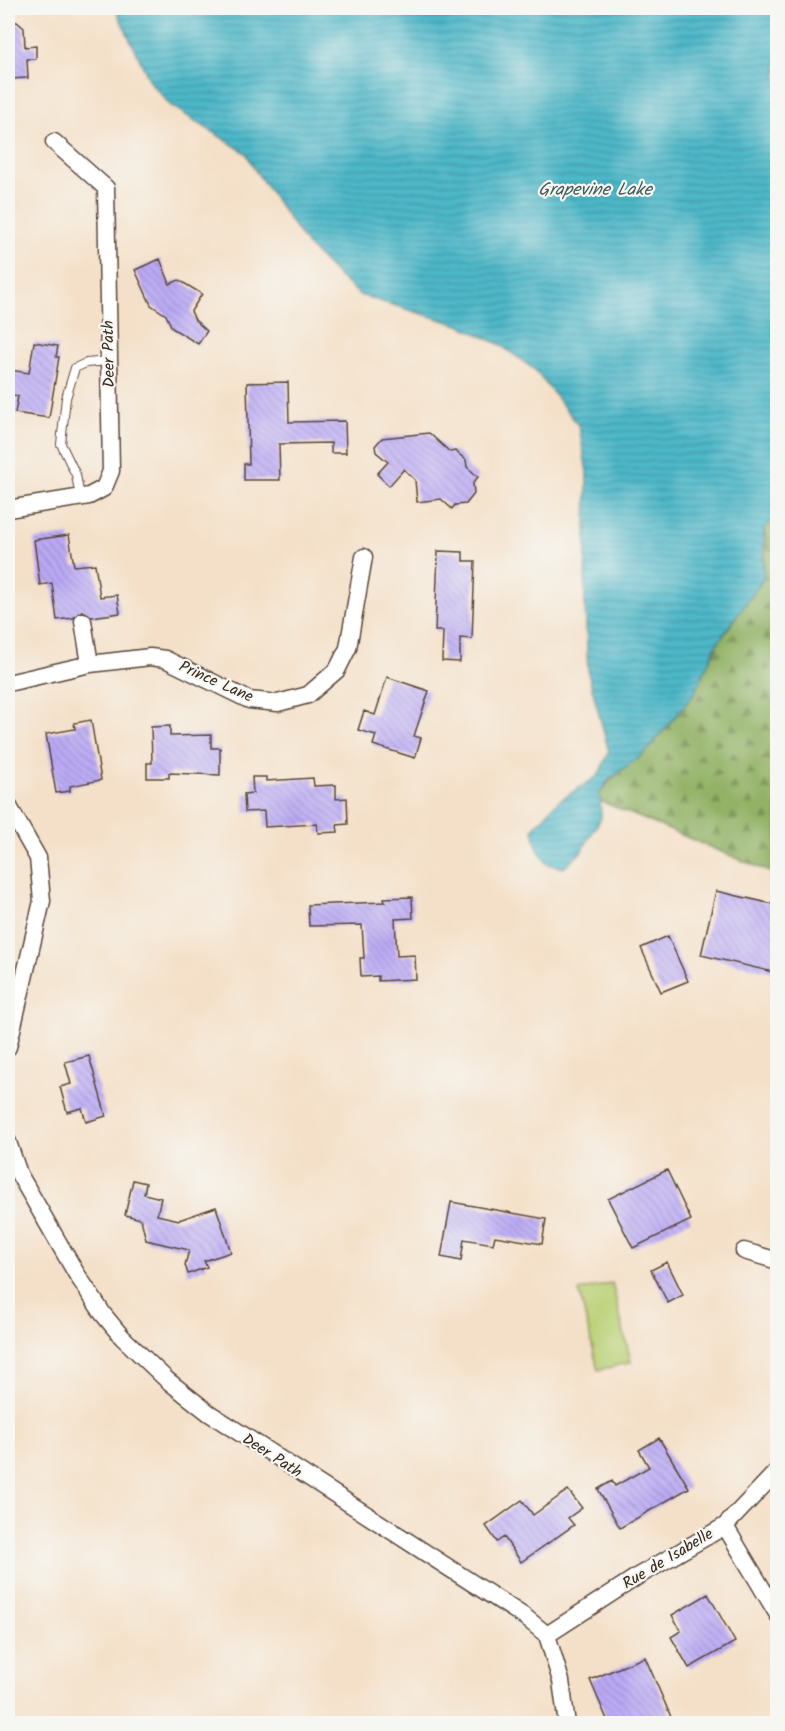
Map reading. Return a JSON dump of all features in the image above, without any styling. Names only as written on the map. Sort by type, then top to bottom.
[{"type":"street","name":"Deer Path","points":[[8,508],[80,497],[104,488],[111,471],[106,188],[54,142]]},
{"type":"street","name":"Prince Lane","points":[[8,683],[90,664],[150,657],[165,658],[249,700],[278,703],[309,695],[336,670],[348,648],[363,557]]},
{"type":"street","points":[[83,621],[90,664]]},
{"type":"street","points":[[8,805],[38,858],[42,901],[8,1047]]},
{"type":"street","name":"Deer Path","points":[[8,1142],[19,1174],[97,1305],[122,1337],[167,1380],[209,1413],[525,1617],[547,1635]]},
{"type":"street","points":[[744,1251],[777,1261]]},
{"type":"street","name":"Rue de Isabelle","points":[[547,1635],[638,1576],[725,1526],[777,1470]]},
{"type":"street","points":[[725,1526],[777,1615]]},
{"type":"street","points":[[547,1635],[559,1673],[567,1724]]},
{"type":"lane","points":[[80,497],[76,475],[61,444],[66,398],[75,368],[86,363],[109,361]]},
{"type":"green space","points":[[777,516],[777,875],[600,801],[600,792],[694,694],[717,644],[763,579],[766,540],[764,529]]},
{"type":"green space","points":[[612,1283],[631,1362],[598,1370],[579,1291]]},
{"type":"water","name":"Grapevine Lake","points":[[115,8],[777,8],[778,516],[764,529],[763,579],[717,644],[694,694],[647,751],[609,780],[600,792],[601,818],[581,852],[564,868],[547,864],[537,848],[533,829],[557,802],[598,776],[609,752],[588,673],[585,604],[587,472],[579,426],[535,370],[499,344],[459,325],[360,295],[337,275],[307,245],[255,170],[246,153],[170,105],[151,83]]},
{"type":"building","points":[[8,22],[17,22],[24,28],[25,47],[36,46],[36,59],[27,59],[28,78],[8,79]]},
{"type":"building","points":[[160,259],[170,284],[179,280],[202,294],[191,311],[195,320],[207,331],[198,344],[172,328],[166,315],[151,305],[135,270]]},
{"type":"building","points":[[34,342],[58,346],[56,357],[59,357],[49,418],[15,413],[18,396],[8,394],[10,370],[29,373]]},
{"type":"building","points":[[288,382],[289,422],[345,421],[346,453],[331,453],[331,443],[279,444],[280,480],[244,480],[244,464],[249,464],[247,383]]},
{"type":"building","points":[[429,433],[450,452],[455,451],[466,460],[467,467],[478,477],[473,483],[474,494],[466,504],[455,505],[452,509],[441,499],[417,502],[415,480],[404,469],[389,486],[377,474],[388,462],[376,452],[375,446],[382,438]]},
{"type":"building","points":[[69,535],[74,566],[95,564],[100,597],[117,595],[120,613],[92,617],[82,611],[73,618],[57,620],[52,583],[40,585],[34,540]]},
{"type":"building","points":[[438,551],[463,552],[463,561],[475,561],[472,639],[460,638],[460,662],[442,661],[443,631],[435,631]]},
{"type":"building","points":[[387,677],[429,691],[414,736],[421,738],[415,758],[373,745],[376,735],[358,730],[364,711],[375,715]]},
{"type":"building","points":[[91,720],[101,780],[70,786],[70,791],[56,793],[46,734],[75,729],[74,723]]},
{"type":"building","points":[[170,726],[170,736],[211,735],[211,748],[220,748],[220,775],[169,773],[169,778],[147,778],[147,763],[152,763],[151,727]]},
{"type":"building","points":[[252,777],[266,777],[266,781],[313,778],[314,786],[336,785],[336,799],[347,798],[348,824],[337,825],[338,832],[318,833],[317,824],[265,827],[264,811],[245,812],[244,794],[253,793]]},
{"type":"building","points":[[716,891],[777,905],[777,973],[701,955]]},
{"type":"building","points":[[412,897],[413,918],[395,919],[397,956],[415,955],[416,979],[378,981],[378,976],[361,977],[360,958],[364,958],[362,925],[309,926],[308,905],[385,902],[384,898]]},
{"type":"building","points":[[668,936],[688,981],[661,992],[641,948]]},
{"type":"building","points":[[89,1056],[106,1116],[86,1122],[82,1108],[67,1112],[60,1087],[71,1084],[65,1062]]},
{"type":"building","points":[[667,1170],[691,1220],[633,1248],[608,1199]]},
{"type":"building","points":[[133,1180],[146,1183],[144,1194],[161,1198],[157,1215],[179,1220],[216,1207],[231,1252],[204,1261],[207,1267],[188,1274],[185,1265],[189,1250],[146,1240],[141,1219],[125,1215]]},
{"type":"building","points":[[451,1202],[546,1219],[542,1244],[495,1236],[493,1244],[464,1239],[461,1261],[441,1257]]},
{"type":"building","points":[[667,1262],[683,1295],[668,1303],[651,1270]]},
{"type":"building","points":[[659,1438],[689,1488],[620,1528],[598,1489],[612,1481],[615,1486],[649,1467],[639,1450]]},
{"type":"building","points":[[568,1490],[582,1508],[568,1518],[574,1525],[521,1562],[504,1537],[497,1542],[486,1526],[522,1500],[533,1515]]},
{"type":"building","points":[[708,1594],[735,1642],[689,1668],[671,1637],[681,1631],[672,1615]]},
{"type":"building","points":[[645,1657],[674,1724],[609,1724],[590,1680]]}]
